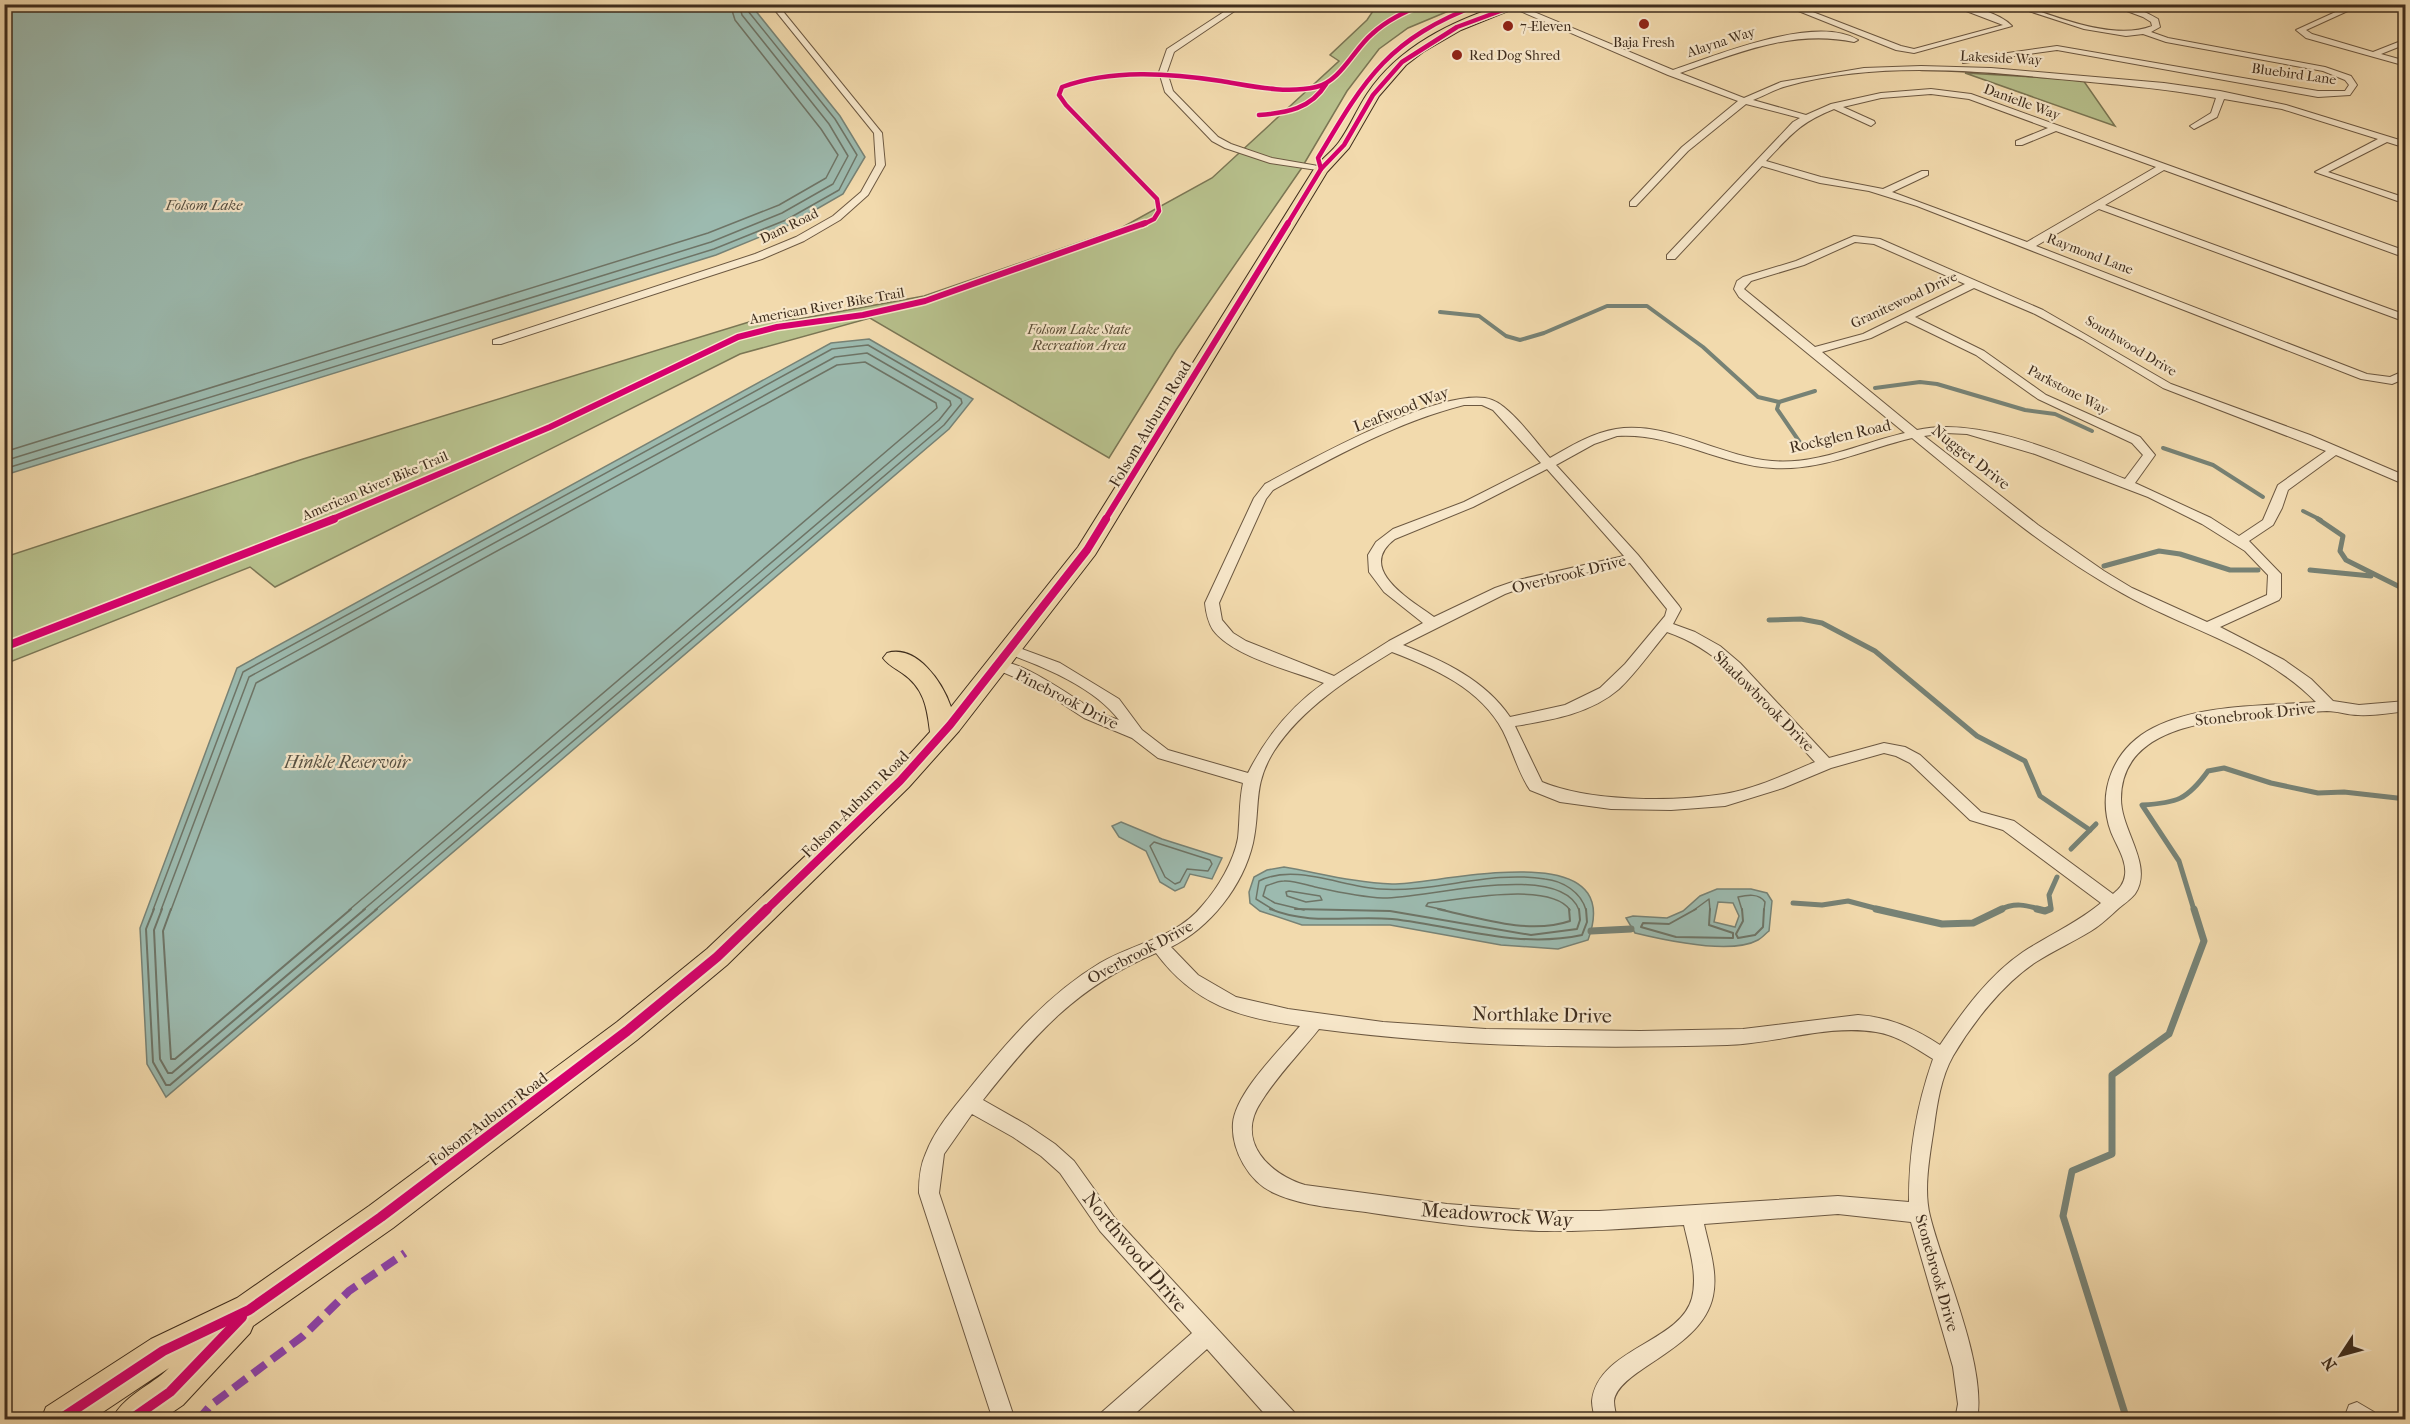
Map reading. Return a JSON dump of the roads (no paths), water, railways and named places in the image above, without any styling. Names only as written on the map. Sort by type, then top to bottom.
[{"type":"main road","name":"Folsom-Auburn Road","points":[[1321,170],[1318,158],[1360,88],[1380,63],[1423,30],[1480,4]]},
{"type":"main road","name":"Folsom-Auburn Road","points":[[249,1310],[381,1217],[627,1031],[693,977],[900,781],[942,734],[1087,550],[1321,170],[1335,160],[1374,95],[1394,70],[1414,53],[1446,33],[1512,5]]},
{"type":"main road","points":[[895,658],[919,671],[932,687],[940,715],[942,734]]},
{"type":"main road","points":[[59,1419],[163,1352],[249,1310]]},
{"type":"main road","points":[[130,1419],[170,1392],[249,1310]]},
{"type":"street","name":"Dam Road","points":[[497,342],[775,250],[830,222],[867,192],[876,178],[883,157],[878,134],[773,4]]},
{"type":"street","points":[[1242,4],[1170,51],[1163,72],[1169,92],[1215,140],[1270,160],[1321,170]]},
{"type":"street","points":[[1784,4],[1899,48],[1914,51],[2008,26],[2003,21],[1951,4]]},
{"type":"street","points":[[2010,4],[2075,24],[2116,31],[2144,32],[2156,27],[2155,21],[2138,12],[2111,4]]},
{"type":"street","points":[[2360,4],[2300,30],[2309,36],[2406,64]]},
{"type":"street","points":[[1512,5],[1671,73],[1744,101],[1805,117]]},
{"type":"street","name":"Bluebird Lane","points":[[1944,60],[1983,60],[2039,49],[2057,48],[2318,94],[2342,94],[2351,90],[2352,83],[2348,78],[2325,69],[2166,40],[2144,32]]},
{"type":"street","name":"Alayna Way","points":[[1671,73],[1766,42],[1822,35],[1845,37],[1901,57],[1917,68]]},
{"type":"street","points":[[2373,55],[2406,41]]},
{"type":"street","name":"Lakeside Way","points":[[1633,204],[1685,149],[1744,101],[1784,84],[1864,70],[1917,68],[2040,73],[2220,94],[2283,107],[2406,145]]},
{"type":"street","name":"Danielle Way","points":[[1671,257],[1759,162],[1805,117],[1834,106],[1885,95],[1952,93],[1971,97],[2406,255]]},
{"type":"street","points":[[2194,126],[2216,115],[2220,107],[2220,94]]},
{"type":"street","points":[[1834,106],[1871,123]]},
{"type":"street","points":[[2019,143],[2055,128]]},
{"type":"street","points":[[2386,139],[2320,172],[2406,201]]},
{"type":"street","name":"Raymond Lane","points":[[1759,162],[1820,180],[1884,192],[2365,377],[2392,381],[2406,373]]},
{"type":"street","points":[[2028,246],[2100,206],[2163,167]]},
{"type":"street","points":[[1884,192],[1925,173]]},
{"type":"street","points":[[2100,206],[2406,319]]},
{"type":"street","name":"Nugget Drive","points":[[1879,242],[1854,239],[1800,263],[1747,279],[1741,283],[1739,289],[1743,295],[1916,435],[2057,545],[2098,574],[2121,588],[2208,627],[2285,668],[2305,682],[2329,706]]},
{"type":"street","name":"Southwood Drive","points":[[1879,242],[2065,325],[2167,386],[2336,450],[2406,481]]},
{"type":"street","name":"Granitewood Drive","points":[[1813,351],[1859,339],[1974,284]]},
{"type":"street","name":"Parkstone Way","points":[[1907,317],[1980,353],[2042,397],[2136,440],[2149,455],[2128,484]]},
{"type":"street","name":"Leafwood Way","points":[[1333,681],[1236,642],[1221,631],[1213,617],[1212,603],[1217,590],[1260,498],[1269,487],[1386,429],[1423,415],[1473,401],[1492,404],[1634,558],[1674,609],[1672,616],[1608,691],[1589,703],[1566,711],[1505,723]]},
{"type":"street","name":"Rockglen Road","points":[[1434,624],[1387,588],[1377,575],[1373,562],[1377,549],[1387,538],[1457,510],[1594,440],[1624,432],[1652,435],[1754,463],[1794,465],[1949,429],[1968,430],[2070,460],[2128,484],[2242,540],[2273,569],[2279,580],[2280,589],[2274,597],[2208,627]]},
{"type":"street","points":[[2242,540],[2268,522],[2276,508],[2282,488],[2336,450]]},
{"type":"street","name":"Overbrook Drive","points":[[1004,1419],[929,1193],[930,1171],[936,1150],[970,1103],[1033,1026],[1058,1002],[1110,965],[1192,926],[1216,900],[1244,846],[1252,780],[1271,745],[1290,720],[1333,681],[1434,624],[1500,591],[1523,583],[1634,558]]},
{"type":"street","name":"Shadowbrook Drive","points":[[1393,647],[1438,663],[1464,681],[1495,708],[1505,723],[1536,786],[1560,796],[1611,803],[1671,804],[1725,800],[1777,784],[1826,764],[1721,654],[1690,635],[1663,626]]},
{"type":"street","name":"Pinebrook Drive","points":[[1004,657],[1089,714],[1137,734],[1163,754],[1252,780]]},
{"type":"street","name":"Pinebrook Drive","points":[[1004,657],[1055,666],[1114,703],[1137,734]]},
{"type":"street","name":"Stonebrook Drive","points":[[1966,1419],[1969,1404],[1964,1367],[1919,1213],[1922,1130],[1943,1056],[1963,1026],[2006,975],[2030,957],[2087,926],[2128,891],[2134,874],[2130,855],[2119,832],[2113,810],[2113,790],[2121,766],[2136,746],[2159,731],[2188,721],[2238,713],[2329,706],[2359,710],[2406,706]]},
{"type":"street","points":[[1826,764],[1884,748],[1900,751],[1915,759],[1976,816],[2008,825],[2113,903]]},
{"type":"street","name":"Northlake Drive","points":[[1158,944],[1175,966],[1196,986],[1219,998],[1315,1021],[1407,1032],[1549,1041],[1747,1036],[1838,1023],[1863,1023],[1895,1029],[1943,1056]]},
{"type":"street","name":"Meadowrock Way","points":[[1315,1021],[1252,1098],[1243,1121],[1245,1146],[1257,1168],[1279,1186],[1305,1194],[1447,1214],[1538,1221],[1599,1221],[1838,1205],[1919,1213]]},
{"type":"street","name":"Northwood Drive","points":[[970,1103],[1020,1131],[1048,1150],[1067,1167],[1107,1224],[1286,1419]]},
{"type":"street","points":[[1605,1419],[1604,1390],[1616,1374],[1669,1342],[1688,1325],[1700,1305],[1704,1282],[1692,1215]]},
{"type":"street","points":[[1110,1419],[1207,1335]]},
{"type":"water","name":"Folsom Lake","points":[[5,4],[751,5],[840,116],[865,157],[843,194],[789,225],[716,255],[5,475]]},
{"type":"water","name":"Hinkle Reservoir","points":[[869,339],[973,399],[949,429],[166,1097],[147,1064],[140,928],[237,668],[831,343]]},
{"type":"water","points":[[1121,822],[1162,839],[1222,858],[1212,879],[1190,874],[1184,887],[1175,891],[1160,882],[1146,851],[1119,837],[1112,826]]},
{"type":"water","points":[[1284,867],[1351,880],[1392,884],[1485,874],[1523,872],[1556,875],[1581,886],[1593,907],[1588,940],[1558,949],[1501,945],[1390,925],[1302,925],[1260,911],[1250,903],[1249,892],[1254,877],[1267,870]]},
{"type":"water","points":[[1717,889],[1751,889],[1767,893],[1772,901],[1769,931],[1758,940],[1746,944],[1697,945],[1635,933],[1626,918],[1633,916],[1667,918],[1683,911],[1700,896]],"holes":[[[1718,902],[1733,903],[1739,916],[1735,927],[1714,922]]]},
{"type":"waterway","points":[[1440,312],[1479,316],[1506,336],[1520,340],[1544,333],[1607,306],[1647,306],[1703,347],[1758,397],[1779,402]]},
{"type":"waterway","points":[[1875,388],[1920,382],[1937,384],[2025,410],[2055,414],[2092,431]]},
{"type":"waterway","points":[[1779,402],[1815,391]]},
{"type":"waterway","points":[[1779,402],[1777,409],[1801,444]]},
{"type":"waterway","points":[[2163,448],[2213,465],[2263,497]]},
{"type":"waterway","points":[[2303,511],[2321,520]]},
{"type":"waterway","points":[[2318,519],[2343,536],[2340,551],[2346,560],[2406,590]]},
{"type":"waterway","points":[[2104,566],[2159,551],[2180,554],[2230,570],[2258,570]]},
{"type":"waterway","points":[[2310,570],[2371,576]]},
{"type":"waterway","points":[[1769,620],[1801,619],[1822,623],[1875,651],[1977,736],[2025,761],[2040,796],[2090,830]]},
{"type":"waterway","points":[[2194,910],[2179,861],[2142,805],[2164,803],[2180,798],[2194,788],[2208,771],[2224,768],[2271,783],[2318,793],[2344,792],[2406,799]]},
{"type":"waterway","points":[[2090,830],[2096,824]]},
{"type":"waterway","points":[[2071,849],[2090,830]]},
{"type":"waterway","points":[[2047,910],[2051,908],[2049,895],[2057,877]]},
{"type":"waterway","points":[[1793,903],[1822,905],[1848,901],[1882,910]]},
{"type":"waterway","points":[[1999,910],[2021,905],[2042,910]]},
{"type":"waterway","points":[[1876,909],[1942,924],[1973,923],[2002,909]]},
{"type":"waterway","points":[[2037,909],[2045,911],[2050,909]]},
{"type":"waterway","points":[[2127,1420],[2063,1216],[2072,1171],[2112,1154],[2112,1075],[2169,1034],[2204,941],[2194,909]]},
{"type":"waterway","points":[[1591,931],[1631,929]]},
{"type":"place","name":"Baja Fresh","points":[[1644,24]]},
{"type":"place","name":"7-Eleven","points":[[1508,26]]},
{"type":"place","name":"Red Dog Shred","points":[[1457,55]]},
{"type":"park label","name":"Folsom Lake State Recreation Area","points":[[1079,338]]}]
